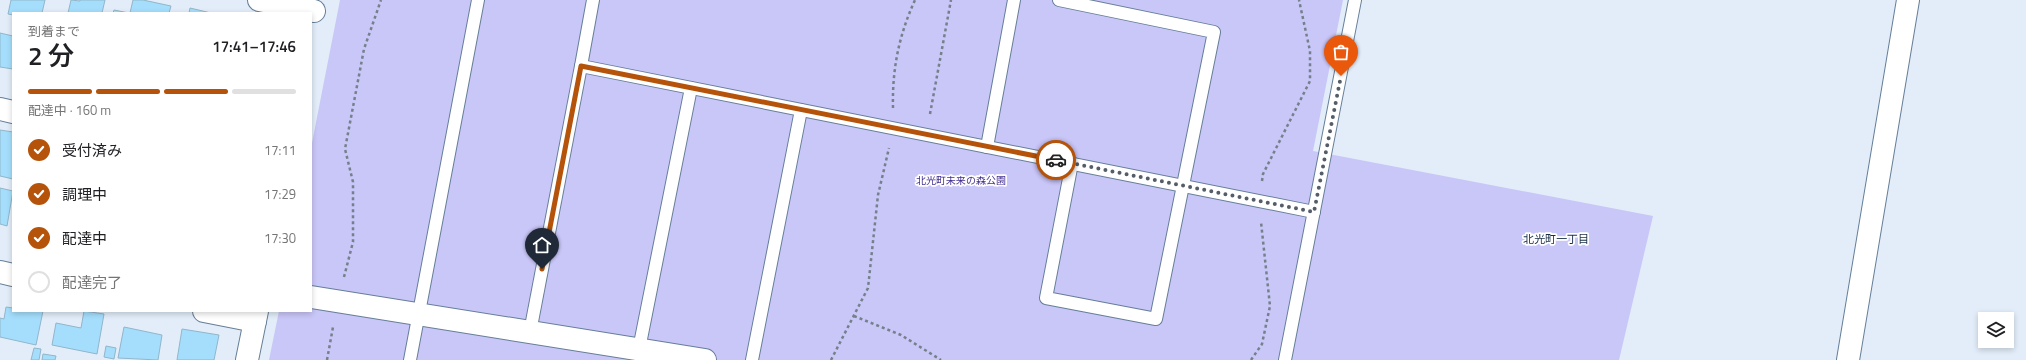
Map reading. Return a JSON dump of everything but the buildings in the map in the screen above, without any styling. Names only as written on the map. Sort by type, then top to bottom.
[{"type":"street","points":[[259,0],[313,12]]},
{"type":"street","points":[[1848,360],[1908,0]]},
{"type":"street","points":[[0,109],[12,112]]},
{"type":"street","points":[[0,272],[12,275]]},
{"type":"street","points":[[312,297],[705,360]]},
{"type":"street","points":[[214,312],[256,316],[246,360]]},
{"type":"lane","points":[[410,360],[478,0]]},
{"type":"lane","points":[[530,332],[593,0]]},
{"type":"lane","points":[[987,147],[1014,0]]},
{"type":"lane","points":[[1059,0],[1214,32],[1156,319],[1046,298],[1072,163]]},
{"type":"lane","points":[[1285,360],[1355,0]]},
{"type":"lane","points":[[581,66],[1314,212]]},
{"type":"lane","points":[[639,349],[691,88]]},
{"type":"lane","points":[[752,360],[801,110]]},
{"type":"path","points":[[327,360],[337,301],[353,242],[353,182],[345,149],[364,49],[381,0]]},
{"type":"path","points":[[831,360],[868,288],[878,195],[894,128],[892,81],[903,25],[914,0]]},
{"type":"path","points":[[926,134],[951,0]]},
{"type":"path","points":[[1251,360],[1262,344],[1270,306],[1258,200],[1263,174],[1310,81],[1310,51],[1299,0]]},
{"type":"path","points":[[854,316],[901,335],[941,360]]},
{"type":"green space","name":"北光町未来の森公園","points":[[340,0],[1343,0],[1313,151],[1653,216],[1619,360],[269,360],[279,312],[312,312],[312,143]]},
{"type":"way so far","points":[[1056,160],[1314,212],[1341,76]]},
{"type":"district","name":"北光町一丁目","points":[[1556,239]]},
{"type":"route","points":[[542,269],[581,66],[1056,160]]}]
